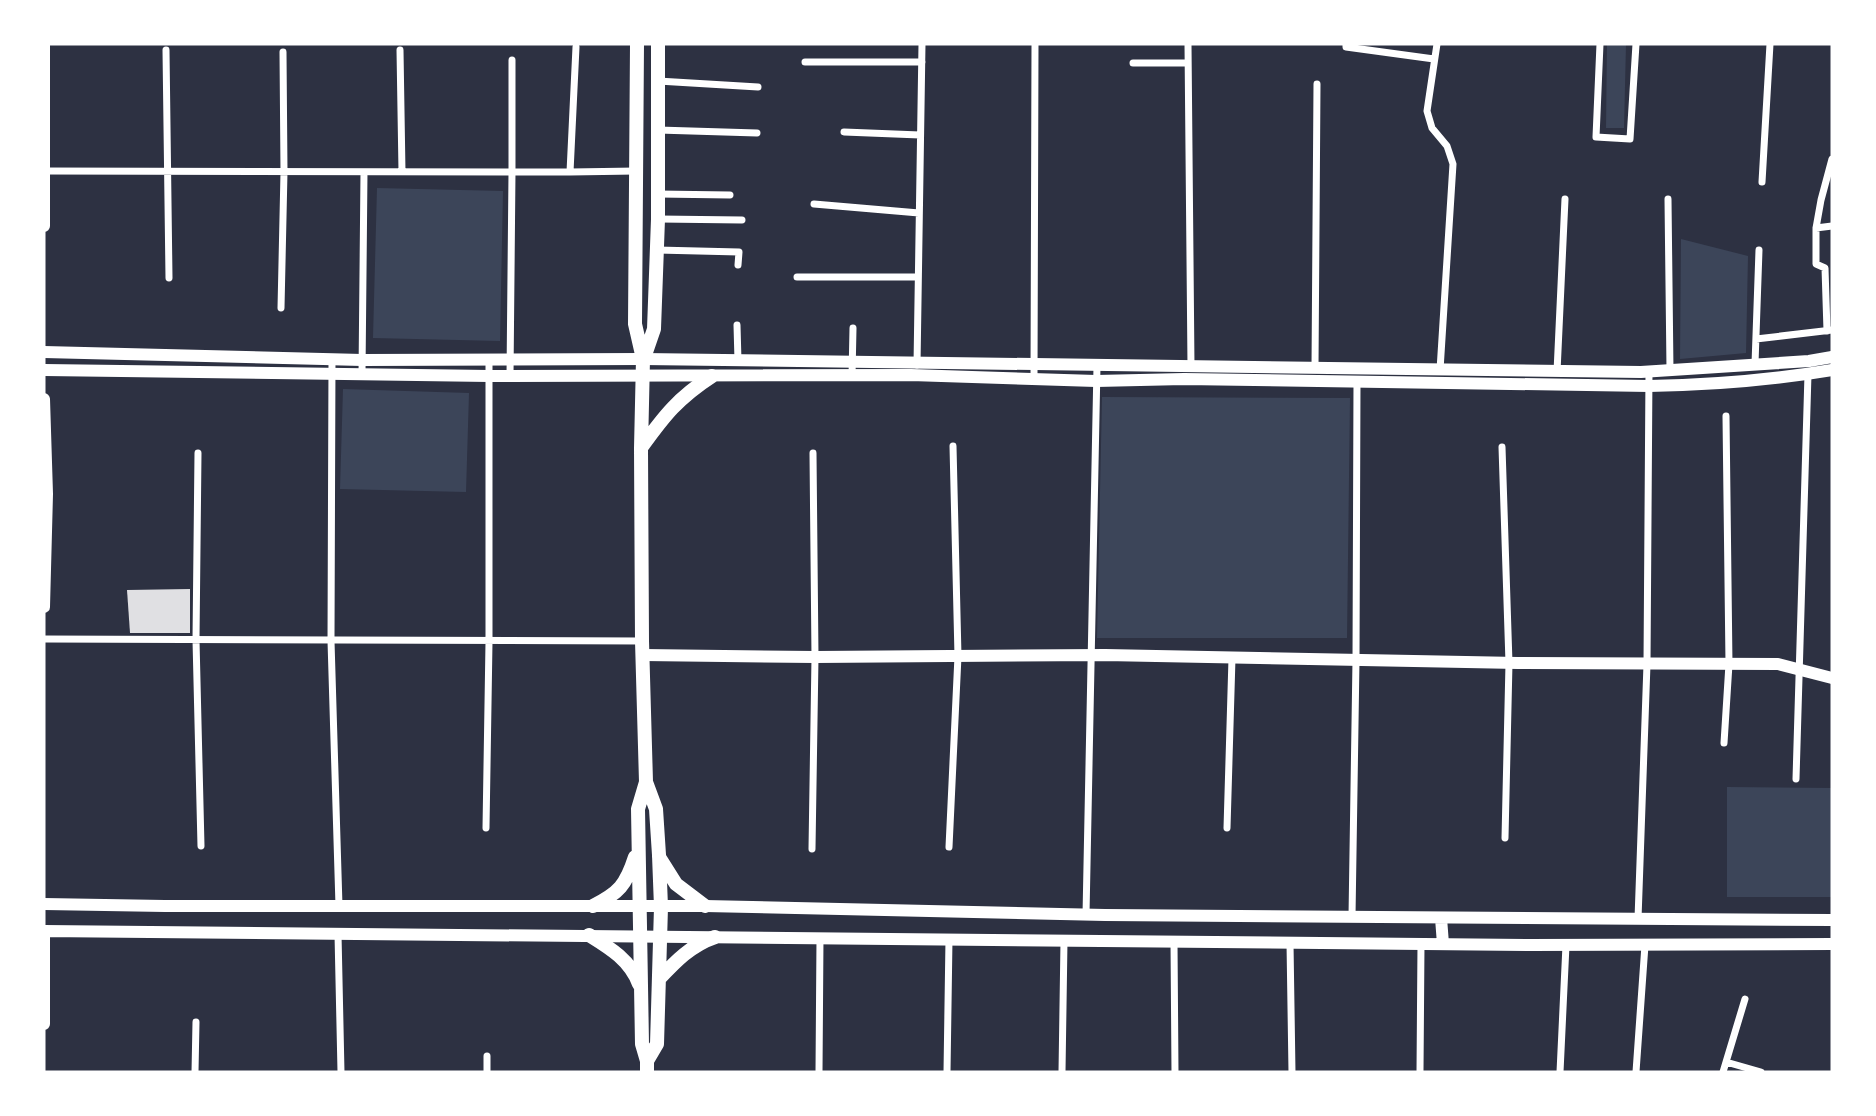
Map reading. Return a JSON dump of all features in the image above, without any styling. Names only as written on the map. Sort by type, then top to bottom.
[{"type":"main road","points":[[637,44],[635,324],[643,359],[641,448],[646,782],[638,809],[642,1044],[647,1066]]},
{"type":"main road","points":[[643,359],[654,329],[658,219],[658,44]]},
{"type":"main road","points":[[641,448],[667,412],[692,389],[712,376]]},
{"type":"main road","points":[[646,782],[656,809],[660,906],[657,1044],[647,1066]]},
{"type":"main road","points":[[593,906],[612,897],[620,889],[639,846]]},
{"type":"main road","points":[[659,855],[676,884],[705,906]]},
{"type":"main road","points":[[589,935],[628,964],[641,990]]},
{"type":"main road","points":[[659,979],[684,954],[715,937]]},
{"type":"street","points":[[44,44],[44,226]]},
{"type":"street","points":[[917,370],[922,44]]},
{"type":"street","points":[[1034,379],[1035,44]]},
{"type":"street","points":[[1188,44],[1191,367]]},
{"type":"street","points":[[1346,44],[1346,47],[1434,59]]},
{"type":"street","points":[[1437,44],[1427,111],[1432,128],[1447,146],[1453,164],[1440,370]]},
{"type":"street","points":[[1600,44],[1596,137],[1630,139],[1636,44]]},
{"type":"street","points":[[1762,182],[1770,44]]},
{"type":"street","points":[[570,172],[576,47]]},
{"type":"street","points":[[166,50],[169,278]]},
{"type":"street","points":[[400,50],[402,172]]},
{"type":"street","points":[[281,308],[283,52]]},
{"type":"street","points":[[510,376],[512,60]]},
{"type":"street","points":[[805,62],[922,62]]},
{"type":"street","points":[[1133,63],[1188,63]]},
{"type":"street","points":[[658,81],[758,87]]},
{"type":"street","points":[[1315,369],[1317,84]]},
{"type":"street","points":[[658,130],[757,133]]},
{"type":"street","points":[[844,132],[920,135]]},
{"type":"street","points":[[1756,339],[1830,330],[1825,268],[1816,264],[1816,228],[1832,159]]},
{"type":"street","points":[[44,171],[636,171]]},
{"type":"street","points":[[362,374],[364,172]]},
{"type":"street","points":[[658,194],[730,195]]},
{"type":"street","points":[[1557,372],[1564,199]]},
{"type":"street","points":[[1668,199],[1670,370]]},
{"type":"street","points":[[814,204],[919,213]]},
{"type":"street","points":[[658,219],[742,220]]},
{"type":"street","points":[[1816,228],[1832,226]]},
{"type":"street","points":[[656,250],[738,252],[738,265]]},
{"type":"street","points":[[1755,364],[1759,250]]},
{"type":"street","points":[[797,277],[918,277]]},
{"type":"street","points":[[737,325],[738,361]]},
{"type":"street","points":[[852,328],[852,369]]},
{"type":"street","points":[[44,352],[362,360],[643,359],[917,370],[1034,365],[1315,369],[1357,376],[1440,370],[1649,372],[1809,361],[1832,357]]},
{"type":"street","points":[[332,359],[331,641],[339,906]]},
{"type":"street","points":[[486,828],[489,359]]},
{"type":"street","points":[[1086,915],[1097,366]]},
{"type":"street","points":[[44,370],[712,376],[852,369]]},
{"type":"street","points":[[917,370],[1096,381],[1357,376],[1649,386],[1832,370]]},
{"type":"street","points":[[1638,919],[1647,664],[1649,372]]},
{"type":"street","points":[[1796,779],[1808,374]]},
{"type":"street","points":[[1352,917],[1357,376]]},
{"type":"street","points":[[44,399],[44,607]]},
{"type":"street","points":[[1724,743],[1729,664],[1726,416]]},
{"type":"street","points":[[949,847],[958,656],[953,446]]},
{"type":"street","points":[[1502,447],[1510,663],[1505,838]]},
{"type":"street","points":[[198,453],[196,640],[201,846]]},
{"type":"street","points":[[812,849],[815,657],[813,453]]},
{"type":"street","points":[[44,639],[489,642],[815,657],[1091,655],[1510,663],[1779,664],[1832,677]]},
{"type":"street","points":[[1227,828],[1231,658]]},
{"type":"street","points":[[44,904],[705,906],[1086,915],[1832,920]]},
{"type":"street","points":[[1441,918],[1443,944]]},
{"type":"street","points":[[44,1024],[44,931],[1422,944],[1832,944]]},
{"type":"street","points":[[338,934],[341,1072]]},
{"type":"street","points":[[819,1072],[820,938]]},
{"type":"street","points":[[947,1072],[949,939]]},
{"type":"street","points":[[1062,1072],[1064,941]]},
{"type":"street","points":[[1174,942],[1175,1072]]},
{"type":"street","points":[[1290,943],[1292,1072]]},
{"type":"street","points":[[1420,1072],[1422,944]]},
{"type":"street","points":[[1560,1072],[1566,945]]},
{"type":"street","points":[[1636,1072],[1645,945]]},
{"type":"street","points":[[1723,1072],[1745,999]]},
{"type":"street","points":[[195,1072],[196,1022]]},
{"type":"street","points":[[487,1056],[487,1072]]},
{"type":"street","points":[[1726,1062],[1762,1072]]},
{"type":"shaded area","points":[[1607,44],[1626,44],[1624,128],[1606,128]]},
{"type":"shaded area","points":[[377,188],[503,191],[500,341],[373,338]]},
{"type":"shaded area","points":[[1681,239],[1748,256],[1746,353],[1680,359]]},
{"type":"shaded area","points":[[343,389],[469,393],[466,492],[340,489]]},
{"type":"shaded area","points":[[1102,397],[1350,398],[1347,638],[1097,638]]},
{"type":"shaded area","points":[[1727,787],[1832,788],[1832,897],[1727,897]]},
{"type":"building","points":[[190,589],[190,633],[130,633],[127,590]]}]
